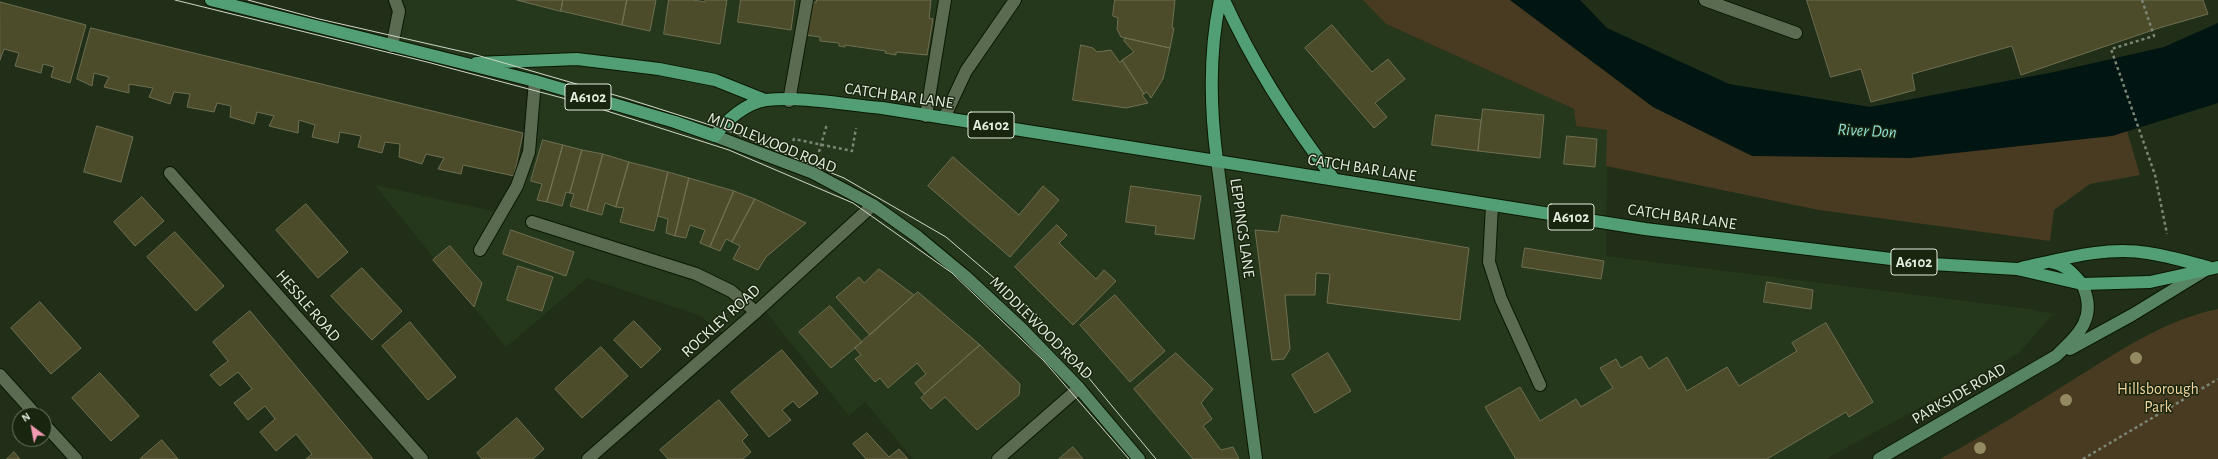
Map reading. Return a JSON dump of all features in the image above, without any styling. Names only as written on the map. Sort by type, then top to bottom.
[{"type":"main road","name":"MIDDLEWOOD ROAD","points":[[212,0],[535,81],[675,122],[715,136]]},
{"type":"main road","name":"LEPPINGS LANE","points":[[1217,160],[1212,122],[1212,68],[1215,24],[1220,0]]},
{"type":"main road","points":[[1224,0],[1244,43],[1267,84],[1309,147],[1333,178]]},
{"type":"main road","points":[[460,63],[577,59],[651,68],[715,80],[765,100]]},
{"type":"main road","name":"CATCH BAR LANE","points":[[715,136],[731,118],[746,108],[765,100],[833,102],[882,108],[1333,178],[1645,229],[1932,264],[2017,269],[2082,284]]},
{"type":"main road","name":"A6102","points":[[2049,262],[2093,253],[2147,253],[2214,267]]},
{"type":"main road","name":"CATCH BAR LANE","points":[[2017,269],[2049,262]]},
{"type":"main road","points":[[2049,262],[2063,265],[2072,270],[2082,284]]},
{"type":"main road","name":"A6102","points":[[2082,284],[2150,282],[2214,267]]},
{"type":"street","points":[[392,46],[399,11],[395,0]]},
{"type":"street","points":[[789,101],[807,0]]},
{"type":"street","points":[[926,116],[945,0]]},
{"type":"street","points":[[944,118],[966,71],[1015,0]]},
{"type":"street","points":[[1705,0],[1796,32]]},
{"type":"street","points":[[480,250],[517,186],[529,152],[535,81]]},
{"type":"street","name":"MIDDLEWOOD ROAD","points":[[715,136],[813,174],[873,205],[918,237],[966,276],[1021,328],[1079,388],[1139,459]]},
{"type":"street","name":"LEPPINGS LANE","points":[[1217,160],[1256,459]]},
{"type":"street","name":"HESSLE ROAD","points":[[170,174],[422,459]]},
{"type":"street","name":"ROCKLEY ROAD","points":[[588,459],[756,312],[873,205]]},
{"type":"street","points":[[1492,205],[1490,262],[1501,299],[1540,385]]},
{"type":"street","points":[[532,222],[696,274],[731,291],[756,312]]},
{"type":"street","name":"PARKSIDE ROAD","points":[[1879,459],[2056,356],[2132,315],[2214,267]]},
{"type":"street","name":"PARKSIDE ROAD","points":[[2056,356],[2078,335],[2087,317],[2089,306],[2082,284]]},
{"type":"street","points":[[0,375],[29,407]]},
{"type":"street","points":[[998,459],[1079,388]]},
{"type":"street","points":[[52,433],[76,459]]},
{"type":"path","points":[[2142,0],[2154,36],[2111,49],[2155,175],[2167,229],[2170,258]]},
{"type":"path","points":[[813,174],[833,102]]},
{"type":"path","points":[[784,162],[794,139],[852,151],[858,106]]},
{"type":"path","points":[[2083,459],[2218,379]]},
{"type":"shaded area","points":[[395,0],[1363,0],[1386,24],[1574,109],[1576,126],[1607,130],[1606,256],[2029,309],[2053,314],[2019,353],[1826,459],[913,459],[865,402],[849,416],[762,307],[728,337],[699,315],[587,278],[506,347],[375,185],[501,213],[529,152],[535,81],[392,46]]},
{"type":"green space","points":[[1363,0],[1510,0],[1653,107],[2112,136],[2127,131],[2140,175],[2090,184],[2054,210],[2050,241],[1819,210],[1606,166],[1607,130],[1576,126],[1574,109],[1386,24]]},
{"type":"green space","name":"Hillsborough Park","points":[[2218,309],[2218,459],[1940,459],[1992,430],[2127,346],[2181,320]]},
{"type":"water","name":"River Don","points":[[1510,0],[1580,0],[1607,28],[1729,84],[1870,107],[2054,72],[2164,47],[2218,23],[2218,103],[2112,136],[1910,158],[1752,156],[1653,107]]},
{"type":"building","points":[[517,0],[563,0],[561,11]]},
{"type":"building","points":[[563,0],[627,0],[622,25],[561,11]]},
{"type":"building","points":[[627,0],[656,0],[650,31],[622,25]]},
{"type":"building","points":[[669,0],[693,0],[705,2],[705,0],[727,0],[720,44],[664,34]]},
{"type":"building","points":[[741,0],[795,0],[791,30],[738,22]]},
{"type":"building","points":[[817,0],[931,0],[929,18],[933,19],[927,55],[896,52],[896,55],[885,53],[886,51],[845,45],[845,47],[839,46],[839,43],[820,41],[820,37],[806,35],[811,2],[816,2]]},
{"type":"building","points":[[1115,0],[1175,0],[1172,28],[1174,28],[1170,48],[1121,37],[1117,29],[1118,18],[1113,16]]},
{"type":"building","points":[[1807,0],[2203,0],[2208,14],[2159,28],[2021,75],[2012,46],[1912,74],[1915,90],[1871,102],[1861,69],[1831,77]]},
{"type":"building","points":[[0,2],[86,25],[70,83],[51,77],[54,67],[43,64],[41,73],[15,66],[19,53],[4,49],[0,60]]},
{"type":"building","points":[[1332,25],[1372,72],[1388,59],[1405,79],[1375,103],[1387,117],[1374,128],[1305,48]]},
{"type":"building","points":[[91,28],[523,133],[514,176],[463,165],[461,174],[438,169],[444,158],[426,154],[422,164],[399,157],[400,144],[385,142],[382,153],[358,147],[361,136],[340,132],[338,143],[312,137],[315,125],[299,120],[298,133],[269,126],[274,116],[257,112],[254,124],[230,117],[231,106],[217,103],[214,112],[187,107],[190,94],[174,92],[170,104],[149,97],[153,88],[129,84],[129,93],[104,87],[109,77],[94,73],[92,86],[77,79]]},
{"type":"building","points":[[1125,38],[1170,48],[1163,79],[1151,98],[1147,92],[1144,94],[1122,60],[1134,52],[1124,41]]},
{"type":"building","points":[[1081,45],[1093,48],[1097,52],[1111,50],[1120,63],[1122,60],[1144,94],[1142,95],[1148,103],[1126,108],[1073,100]]},
{"type":"building","points":[[1483,109],[1544,115],[1540,158],[1478,151]]},
{"type":"building","points":[[1436,115],[1481,120],[1478,151],[1432,145]]},
{"type":"building","points":[[97,126],[133,137],[121,182],[84,172]]},
{"type":"building","points":[[1567,136],[1597,139],[1595,167],[1564,164]]},
{"type":"building","points":[[543,140],[563,145],[547,202],[537,200],[542,184],[531,181]]},
{"type":"building","points":[[563,145],[582,150],[570,193],[566,192],[562,206],[547,202]]},
{"type":"building","points":[[582,150],[603,154],[587,211],[570,206],[574,194],[570,193]]},
{"type":"building","points":[[603,154],[629,162],[616,207],[605,203],[602,215],[587,211]]},
{"type":"building","points":[[953,157],[1019,215],[1043,186],[1059,200],[1010,257],[928,186]]},
{"type":"building","points":[[629,162],[668,172],[654,231],[620,222],[624,208],[616,207]]},
{"type":"building","points":[[668,172],[689,178],[675,236],[666,233],[668,219],[658,216]]},
{"type":"building","points":[[689,178],[734,191],[710,247],[700,243],[705,230],[690,225],[686,238],[675,236]]},
{"type":"building","points":[[1131,186],[1201,196],[1194,239],[1155,234],[1156,226],[1126,222]]},
{"type":"building","points":[[734,191],[755,199],[732,242],[726,239],[720,251],[710,247]]},
{"type":"building","points":[[142,197],[164,221],[135,246],[114,222]]},
{"type":"building","points":[[755,199],[806,223],[766,257],[758,270],[733,259],[740,246],[732,242]]},
{"type":"building","points":[[306,204],[348,252],[318,278],[276,230]]},
{"type":"building","points":[[1282,215],[1469,248],[1460,320],[1327,303],[1330,274],[1316,273],[1315,295],[1285,295],[1290,349],[1284,359],[1272,360],[1255,230],[1278,232]]},
{"type":"building","points":[[1057,225],[1067,235],[1059,243],[1096,279],[1104,270],[1116,281],[1073,325],[1015,267]]},
{"type":"building","points":[[511,230],[574,252],[566,276],[503,254]]},
{"type":"building","points":[[175,232],[224,286],[196,311],[147,257]]},
{"type":"building","points":[[450,246],[482,283],[474,307],[433,260]]},
{"type":"building","points":[[1525,248],[1604,261],[1601,279],[1522,267]]},
{"type":"building","points":[[518,266],[553,277],[542,311],[507,300]]},
{"type":"building","points":[[362,268],[402,311],[372,340],[331,296]]},
{"type":"building","points":[[879,269],[914,295],[870,335],[836,297],[859,277],[864,283]]},
{"type":"building","points":[[1767,282],[1813,290],[1811,309],[1764,302]]},
{"type":"building","points":[[918,292],[980,345],[924,394],[915,383],[926,374],[917,363],[888,388],[880,378],[875,382],[855,359],[861,355],[855,348]]},
{"type":"building","points":[[1115,295],[1165,351],[1130,382],[1080,325]]},
{"type":"building","points":[[40,302],[81,348],[51,374],[11,328]]},
{"type":"building","points":[[830,306],[862,342],[831,368],[799,332]]},
{"type":"building","points":[[250,311],[373,459],[306,459],[312,454],[296,434],[276,451],[260,432],[275,419],[265,406],[248,420],[234,403],[252,389],[238,372],[220,386],[210,375],[228,361],[213,342]]},
{"type":"building","points":[[634,321],[661,349],[641,368],[614,340]]},
{"type":"building","points":[[410,322],[456,377],[428,400],[382,346]]},
{"type":"building","points":[[1826,323],[1873,402],[1849,417],[1846,412],[1767,459],[1516,459],[1485,407],[1520,387],[1540,421],[1576,399],[1581,407],[1613,388],[1600,368],[1616,359],[1621,368],[1641,356],[1649,369],[1667,357],[1687,391],[1727,367],[1739,386],[1797,351],[1792,343]]},
{"type":"building","points":[[980,345],[1020,384],[1019,395],[977,430],[945,397],[931,409],[921,398]]},
{"type":"building","points":[[601,347],[628,376],[582,418],[555,389]]},
{"type":"building","points":[[782,350],[818,393],[799,408],[793,401],[782,410],[791,420],[769,437],[731,392]]},
{"type":"building","points":[[1176,353],[1213,389],[1201,403],[1212,419],[1203,426],[1221,450],[1233,447],[1239,459],[1193,459],[1134,389]]},
{"type":"building","points":[[1328,353],[1351,391],[1315,413],[1292,375]]},
{"type":"building","points":[[100,373],[139,416],[111,441],[72,398]]},
{"type":"building","points":[[719,400],[748,435],[742,441],[751,452],[743,459],[668,459],[660,450]]},
{"type":"building","points":[[517,418],[544,449],[533,459],[482,459],[477,453]]},
{"type":"building","points":[[867,433],[889,457],[899,449],[908,459],[866,459],[853,444]]},
{"type":"building","points":[[162,440],[178,459],[140,459]]},
{"type":"building","points":[[1073,447],[1083,459],[1059,459]]},
{"type":"building","points":[[14,452],[20,459],[7,459]]},
{"type":"tram line","points":[[175,0],[427,62],[585,104],[729,150],[853,203],[952,273],[1044,361],[1129,459]]},
{"type":"tram line","points":[[248,0],[319,19],[473,54],[625,98],[726,130],[844,178],[946,237],[1034,312],[1156,459]]}]
